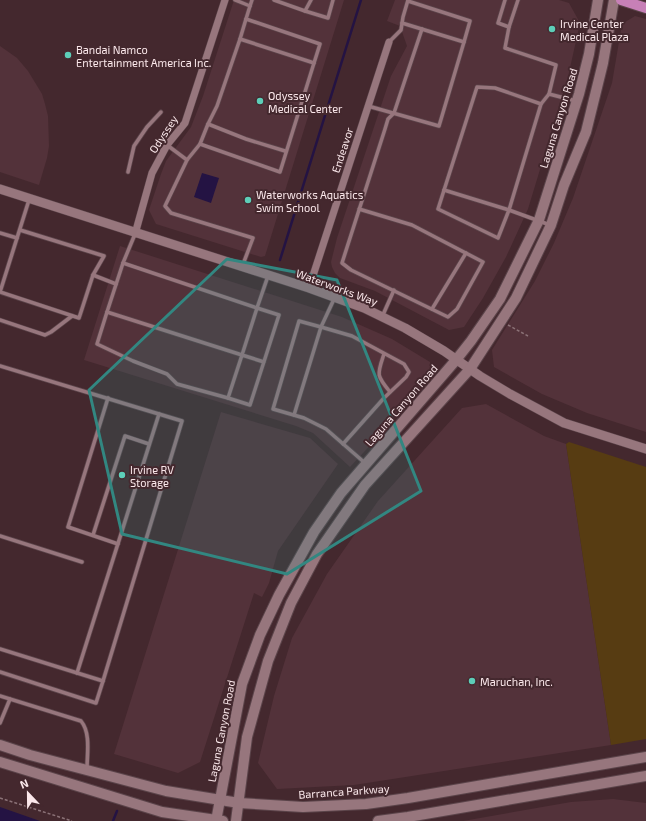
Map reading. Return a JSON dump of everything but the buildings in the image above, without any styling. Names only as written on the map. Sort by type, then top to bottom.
[{"type":"main road","name":"Laguna Canyon Road","points":[[219,821],[220,800],[242,684],[260,635],[279,596],[314,532],[341,493],[456,360],[500,299],[539,220],[577,101],[589,54],[598,0]]},
{"type":"main road","points":[[236,821],[247,737],[268,661],[291,603],[317,554],[365,485],[470,369],[516,298],[551,225],[564,185],[586,132],[602,63],[614,0]]},
{"type":"main road","points":[[621,0],[646,8]]},
{"type":"main road","name":"Barranca Parkway","points":[[0,745],[30,755],[166,791],[238,803],[303,808],[366,804],[408,798],[646,757]]},
{"type":"main road","points":[[0,762],[162,812],[219,821]]},
{"type":"main road","points":[[378,821],[646,776]]},
{"type":"street","name":"Odyssey","points":[[135,234],[152,173],[167,145],[185,123],[225,0]]},
{"type":"street","name":"Endeavor","points":[[310,288],[389,42]]},
{"type":"street","name":"Waterworks Way","points":[[0,190],[135,234],[310,288],[364,308],[404,328],[444,351],[510,394],[564,423],[646,449]]},
{"type":"lane","points":[[235,0],[250,6]]},
{"type":"lane","points":[[242,267],[253,238],[171,213],[165,206],[187,160],[200,144],[216,106],[252,0]]},
{"type":"lane","points":[[274,0],[328,18],[333,0]]},
{"type":"lane","points":[[305,11],[311,0]]},
{"type":"lane","points":[[368,106],[439,126],[470,21],[408,0],[401,30],[389,42]]},
{"type":"lane","points":[[505,0],[498,22],[509,27]]},
{"type":"lane","points":[[518,0],[509,27],[505,48],[556,65],[549,94],[541,104],[509,210],[498,238],[438,209],[477,87],[495,88],[541,104]]},
{"type":"lane","points":[[200,144],[280,172],[320,44],[246,19]]},
{"type":"lane","points":[[402,23],[464,42]]},
{"type":"lane","points":[[359,209],[412,225],[483,262],[457,309],[448,317],[351,270],[342,263],[359,209],[388,119],[394,113],[422,29]]},
{"type":"lane","points":[[240,39],[314,63]]},
{"type":"lane","points":[[549,94],[577,101]]},
{"type":"lane","points":[[128,172],[134,146],[161,112]]},
{"type":"lane","points":[[208,124],[246,139],[286,151]]},
{"type":"lane","points":[[167,145],[187,160]]},
{"type":"lane","points":[[444,190],[551,225]]},
{"type":"lane","points":[[20,230],[104,256],[93,275],[79,318],[0,292],[17,238],[30,199]]},
{"type":"lane","points":[[0,233],[17,238]]},
{"type":"lane","points":[[123,263],[279,315],[250,405],[178,384],[167,374],[133,361],[97,344],[123,263],[135,234]]},
{"type":"lane","points":[[432,309],[466,253]]},
{"type":"lane","points":[[93,275],[116,284]]},
{"type":"lane","points":[[228,398],[268,275]]},
{"type":"lane","points":[[382,317],[394,290]]},
{"type":"lane","points":[[294,415],[321,326],[335,297]]},
{"type":"lane","points":[[107,312],[264,362]]},
{"type":"lane","points":[[0,320],[45,335],[72,316]]},
{"type":"lane","points":[[343,444],[409,372],[404,364],[352,336],[299,321],[273,409],[294,415],[326,429],[343,444],[366,464]]},
{"type":"lane","points":[[384,354],[378,370],[380,378],[390,392]]},
{"type":"lane","points":[[0,366],[182,421],[96,703],[0,672]]},
{"type":"lane","points":[[108,398],[68,527],[118,544]]},
{"type":"lane","points":[[77,673],[159,414]]},
{"type":"lane","points":[[93,535],[125,436],[149,444]]},
{"type":"lane","points":[[0,536],[82,562]]},
{"type":"lane","points":[[0,649],[103,681]]},
{"type":"lane","points":[[0,696],[81,721],[86,730],[88,748],[87,770]]},
{"type":"lane","points":[[0,723],[10,699]]},
{"type":"path","points":[[501,322],[528,336]]},
{"type":"path","points":[[0,798],[72,821]]},
{"type":"highlighted area","points":[[227,259],[337,280],[421,491],[287,574],[122,534],[89,390]]},
{"type":"shaded area","points":[[234,0],[344,0],[265,256],[261,257],[156,224],[149,210],[166,161],[191,127],[203,96]]},
{"type":"shaded area","points":[[395,0],[559,0],[569,3],[580,23],[568,77],[528,209],[506,257],[483,298],[464,327],[449,330],[375,291],[340,278],[335,273],[331,262],[337,238],[391,76],[407,46],[400,26],[387,21]]},
{"type":"shaded area","points":[[635,16],[646,19],[646,432],[587,413],[542,394],[494,367],[492,350],[535,281],[554,243],[573,198],[612,83],[622,24]]},
{"type":"shaded area","points":[[0,46],[17,58],[28,71],[42,94],[45,104],[48,116],[49,146],[39,185],[0,172]]},
{"type":"shaded area","points":[[202,173],[219,178],[211,203],[194,197]]},
{"type":"shaded area","points":[[120,246],[342,317],[392,339],[430,362],[433,378],[350,467],[313,433],[296,426],[84,360]]},
{"type":"shaded area","points":[[486,404],[544,436],[566,444],[611,745],[354,785],[277,789],[258,763],[274,696],[292,638],[327,574],[378,501],[462,408]]},
{"type":"shaded area","points":[[221,412],[310,438],[338,464],[278,551],[269,583],[262,597],[254,593],[200,762],[178,773],[114,754]]},
{"type":"shaded area","points":[[569,442],[646,467],[646,739],[611,745],[566,444]]},
{"type":"shaded area","points":[[613,799],[646,803],[646,821],[463,821],[571,802]]},
{"type":"shaded area","points":[[0,807],[40,821],[0,821]]},
{"type":"waterway","points":[[280,260],[361,0]]},
{"type":"waterway","points":[[113,821],[117,811]]},
{"type":"place","name":"Irvine Center Medical Plaza","points":[[552,29]]},
{"type":"place","name":"Bandai Namco Entertainment America Inc.","points":[[68,55]]},
{"type":"place","name":"Odyssey Medical Center","points":[[260,101]]},
{"type":"place","name":"Waterworks Aquatics Swim School","points":[[248,200]]},
{"type":"place","name":"Irvine RV Storage","points":[[122,475]]},
{"type":"place","name":"Maruchan, Inc.","points":[[472,681]]}]
